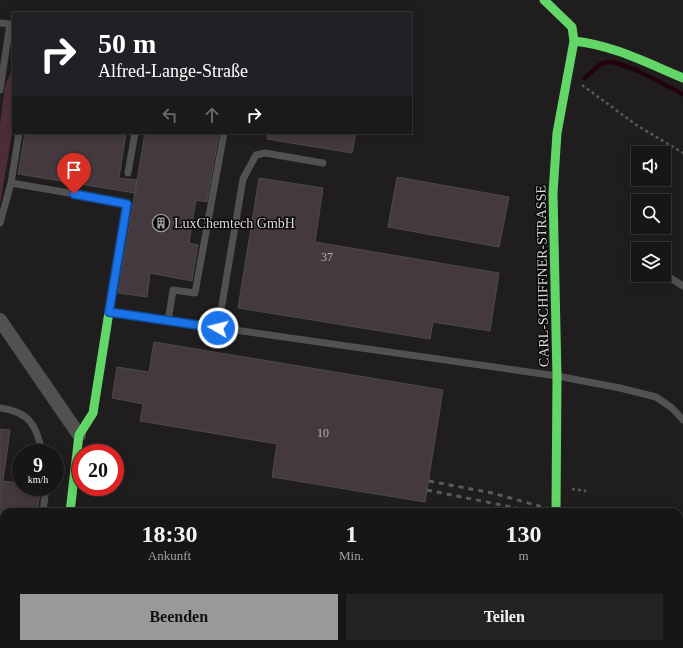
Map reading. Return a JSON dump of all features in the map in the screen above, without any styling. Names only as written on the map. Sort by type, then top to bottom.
[{"type":"main road","points":[[544,0],[572,27],[574,41],[590,41],[605,45],[683,78]]},
{"type":"main road","name":"CARL-SCHIFFNER-STRASSE","points":[[556,508],[557,376],[553,193],[557,133],[574,41]]},
{"type":"main road","points":[[70,508],[79,435],[93,414],[109,312]]},
{"type":"street","points":[[0,320],[79,435]]},
{"type":"lane","points":[[0,23],[10,24],[0,90]]},
{"type":"lane","points":[[0,223],[11,183],[19,134]]},
{"type":"lane","points":[[128,174],[135,134]]},
{"type":"lane","points":[[168,321],[173,290],[195,293],[224,134]]},
{"type":"lane","points":[[218,328],[243,179],[252,160],[256,155],[265,153],[323,163]]},
{"type":"lane","points":[[11,183],[127,204],[109,312],[557,376],[620,388],[656,397],[672,408],[683,420]]},
{"type":"lane","points":[[671,278],[683,286]]},
{"type":"lane","points":[[0,408],[11,409],[26,416],[35,427],[40,444]]},
{"type":"lane","points":[[43,508],[45,496]]},
{"type":"path","points":[[566,82],[584,86],[635,124],[683,153]]},
{"type":"shaded area","points":[[12,70],[12,133],[0,204],[0,125],[5,86]]},
{"type":"building","points":[[25,134],[126,134],[119,178],[137,180],[135,193],[18,174]]},
{"type":"building","name":"LuxChemtech GmbH","points":[[145,134],[219,134],[207,202],[196,200],[189,243],[198,245],[192,281],[150,273],[147,297],[118,293]]},
{"type":"building","points":[[268,134],[356,134],[352,153],[267,139]]},
{"type":"building","points":[[397,177],[509,197],[499,247],[388,227]]},
{"type":"building","points":[[259,178],[323,188],[315,242],[499,273],[490,331],[433,322],[430,339],[238,308]]},
{"type":"building","points":[[154,342],[443,390],[425,502],[272,477],[277,444],[140,421],[143,404],[112,398],[117,367],[149,372]]},
{"type":"building","points":[[0,429],[10,430],[3,481],[12,482],[12,496],[40,496],[38,508],[0,508]]},
{"type":"waterway","points":[[585,78],[601,64],[608,62],[615,63],[624,65],[683,94]]},
{"type":"railway","points":[[429,481],[492,493],[546,508]]},
{"type":"railway","points":[[427,490],[516,508]]},
{"type":"traffic: fast","points":[[544,0],[572,27],[574,41],[557,133],[553,193],[557,376],[556,508]]},
{"type":"traffic: fast","points":[[574,41],[602,46],[683,78]]},
{"type":"traffic: fast","points":[[70,508],[79,435],[93,413],[109,312]]},
{"type":"place","name":"LuxChemtech GmbH","points":[[161,223]]},
{"type":"route","points":[[74,194],[127,204],[109,312],[218,328]]}]
